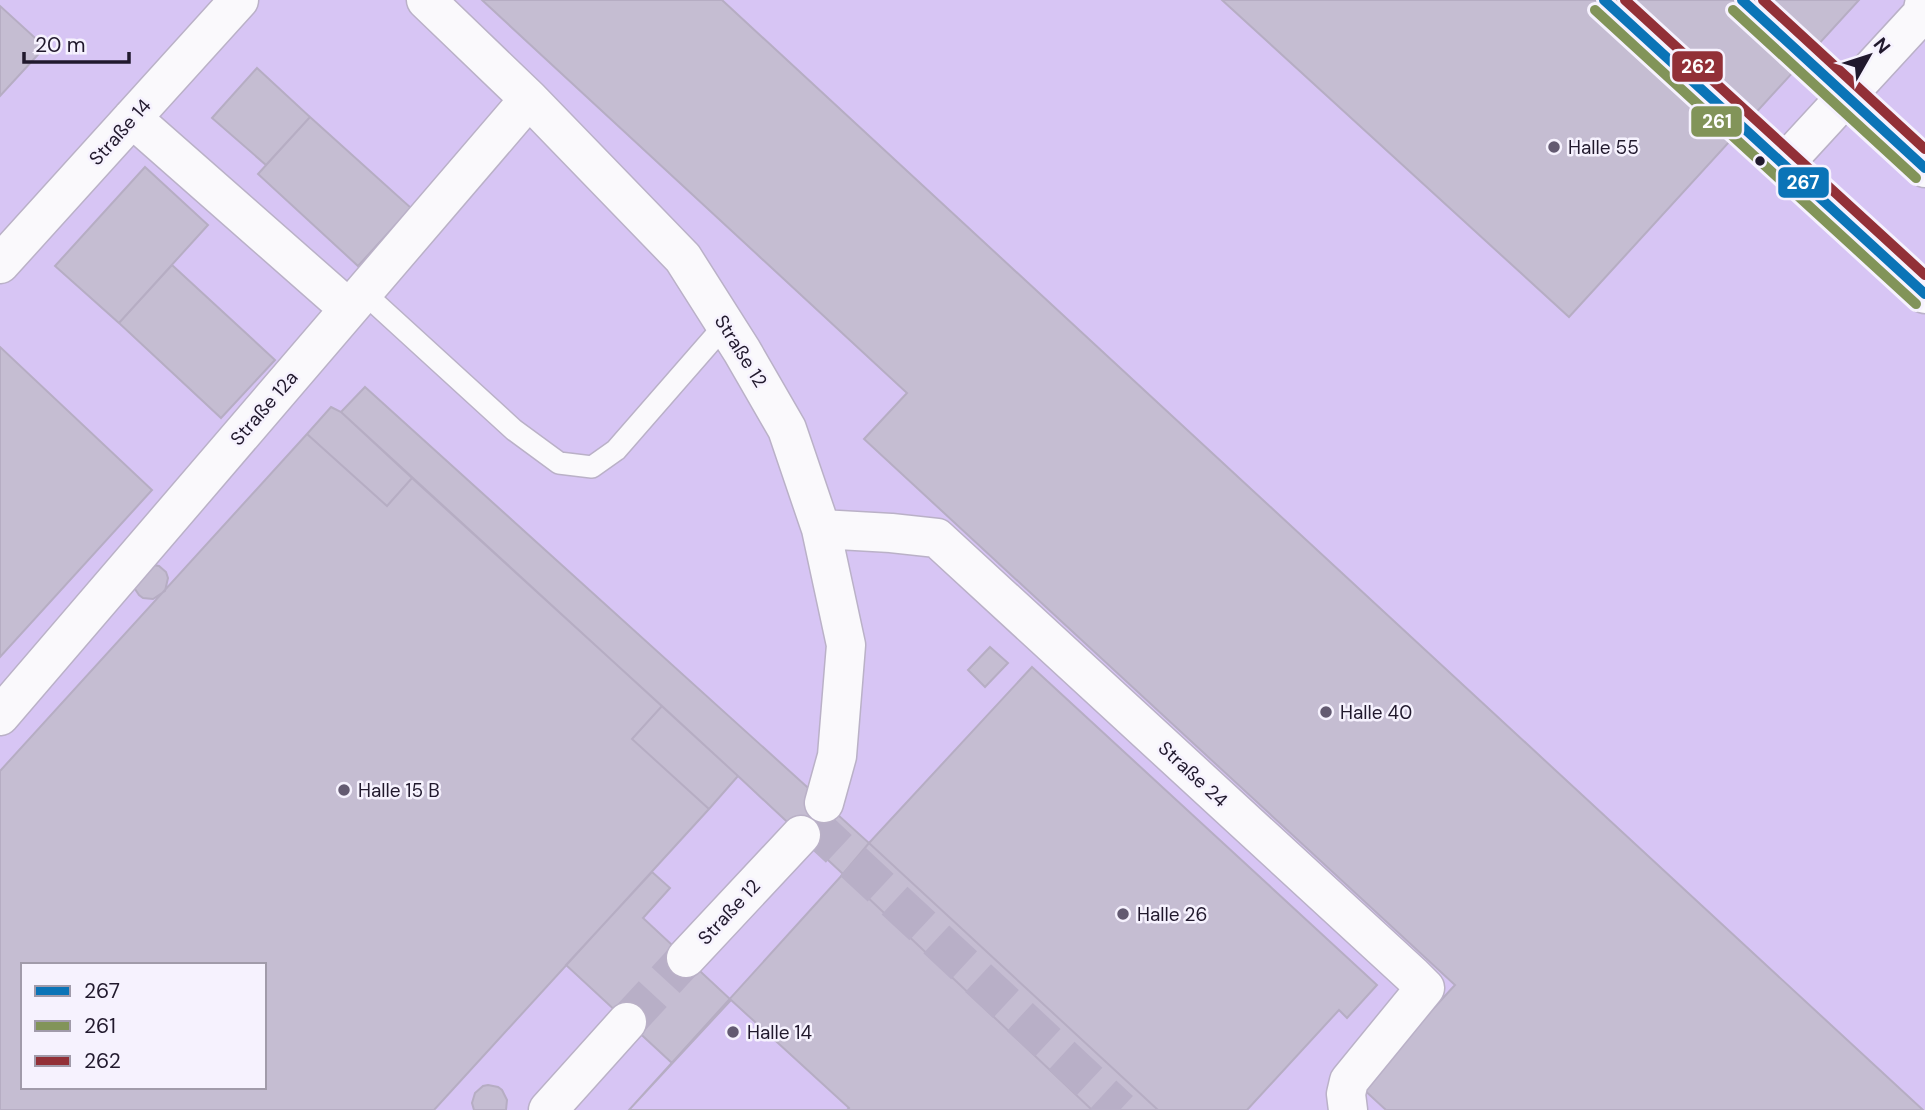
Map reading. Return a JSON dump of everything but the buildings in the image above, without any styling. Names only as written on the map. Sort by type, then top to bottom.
[{"type":"street","name":"Straße 14","points":[[0,264],[239,0]]},
{"type":"street","name":"Straße 12","points":[[426,0],[529,99],[683,258],[788,429],[821,529],[846,645],[836,756],[824,803]]},
{"type":"street","points":[[1783,164],[1922,14],[1925,0]]},
{"type":"street","points":[[1806,58],[1925,168]]},
{"type":"street","name":"Straße 12a","points":[[0,716],[529,99]]},
{"type":"street","points":[[132,118],[356,301]]},
{"type":"street","points":[[1742,127],[1925,294]]},
{"type":"street","name":"Straße 24","points":[[821,529],[937,538],[1425,988],[1349,1081],[1346,1094],[1348,1110]]},
{"type":"street","name":"Straße 12","points":[[686,958],[801,835]]},
{"type":"street","points":[[548,1110],[627,1022]]},
{"type":"lane","points":[[356,301],[559,463],[592,467],[616,450],[725,325]]},
{"type":"shaded area","points":[[0,0],[1925,0],[1925,1110],[0,1110]]},
{"type":"tunnel","points":[[1604,0],[1742,127]]},
{"type":"tunnel","points":[[1742,0],[1806,58]]},
{"type":"tunnel","points":[[811,823],[1120,1110]]},
{"type":"tunnel","points":[[627,1022],[686,958]]},
{"type":"transit line","name":"267","points":[[1604,0],[1925,294]]},
{"type":"transit line","name":"262","points":[[1625,0],[1925,275]]},
{"type":"transit line","name":"267","points":[[1742,0],[1925,168]]},
{"type":"transit line","name":"262","points":[[1763,0],[1925,149]]},
{"type":"transit line","name":"261","points":[[1595,10],[1916,304]]},
{"type":"transit line","name":"261","points":[[1733,10],[1916,178]]},
{"type":"place","name":"Halle 55","points":[[1554,147]]},
{"type":"place","name":"Halle 40","points":[[1326,712]]},
{"type":"place","name":"Halle 15 B","points":[[344,790]]},
{"type":"place","name":"Halle 26","points":[[1123,914]]},
{"type":"place","name":"Halle 14","points":[[733,1032]]}]
